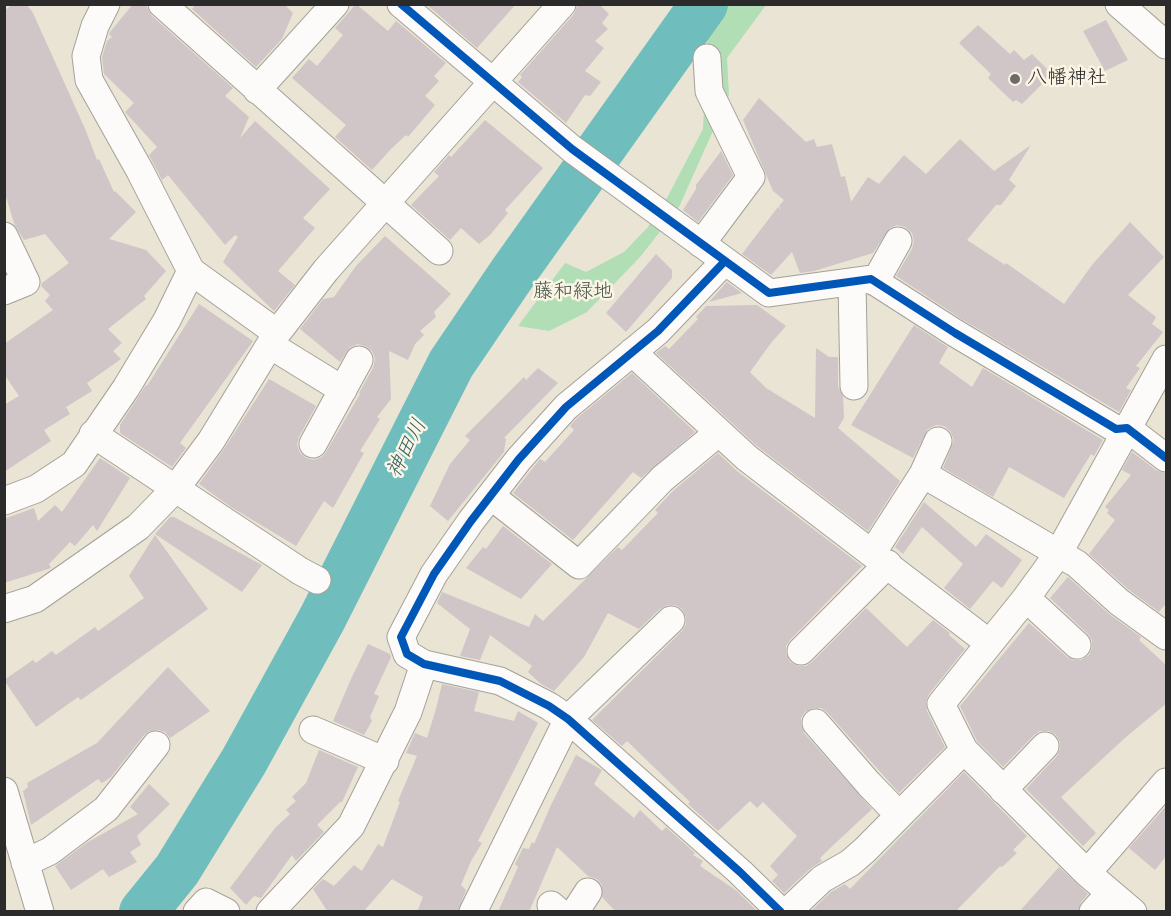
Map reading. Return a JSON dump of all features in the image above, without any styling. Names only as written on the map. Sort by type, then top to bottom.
[{"type":"street","points":[[106,4],[95,26],[86,56],[88,80],[140,171],[192,271],[273,339],[343,390]]},
{"type":"street","points":[[162,4],[439,251]]},
{"type":"street","points":[[257,90],[335,4]]},
{"type":"street","points":[[401,4],[577,153],[769,293],[863,282],[965,339],[1116,429],[1127,429],[1167,458]]},
{"type":"street","points":[[4,609],[35,599],[129,534],[176,489],[212,441],[273,339],[326,270],[562,4]]},
{"type":"street","points":[[1119,4],[1167,45]]},
{"type":"street","points":[[701,244],[751,177],[709,91],[707,58]]},
{"type":"street","points":[[4,236],[26,282],[4,291]]},
{"type":"street","points":[[854,386],[863,282],[898,241]]},
{"type":"street","points":[[725,261],[658,331],[566,407],[519,459],[434,574],[401,637],[407,654],[424,664],[500,681],[549,706],[568,719],[740,872],[781,912]]},
{"type":"street","points":[[4,501],[36,489],[74,464],[126,388],[167,320],[192,271]]},
{"type":"street","points":[[632,352],[747,458],[989,643]]},
{"type":"street","points":[[1133,912],[1102,902],[1087,873],[964,750],[941,704],[1026,598],[1058,554],[1167,359]]},
{"type":"street","points":[[313,444],[359,360]]},
{"type":"street","points":[[491,496],[579,565],[662,479],[718,433]]},
{"type":"street","points":[[93,434],[317,580]]},
{"type":"street","points":[[801,651],[880,558],[938,441]]},
{"type":"street","points":[[923,474],[1077,564],[1119,602],[1167,636]]},
{"type":"street","points":[[1026,598],[1077,645]]},
{"type":"street","points":[[473,912],[568,719],[671,620]]},
{"type":"street","points":[[270,912],[351,826],[408,712],[424,664]]},
{"type":"street","points":[[816,723],[899,815]]},
{"type":"street","points":[[313,730],[385,761]]},
{"type":"street","points":[[17,852],[50,851],[106,809],[156,745]]},
{"type":"street","points":[[1002,790],[1045,746]]},
{"type":"street","points":[[787,912],[822,879],[850,863],[964,750]]},
{"type":"street","points":[[1087,873],[1167,782]]},
{"type":"street","points":[[4,791],[17,852],[39,912]]},
{"type":"street","points":[[197,912],[206,902],[226,912]]},
{"type":"green space","name":"藤和緑地","points":[[727,5],[766,5],[727,58],[729,95],[679,207],[641,256],[587,312],[549,331],[518,326],[565,263],[586,272],[624,252],[648,227],[668,196],[703,129],[708,31]]},
{"type":"building","points":[[13,4],[26,4],[33,13],[97,160],[99,159],[114,192],[136,212],[109,239],[146,250],[166,271],[144,296],[146,299],[108,329],[122,343],[113,351],[121,359],[87,383],[92,391],[66,407],[70,414],[44,430],[51,441],[4,472],[4,405],[19,396],[4,374],[4,344],[53,310],[45,301],[50,295],[41,286],[42,283],[69,263],[45,234],[24,240],[15,226],[4,190],[4,11]]},
{"type":"building","points":[[133,4],[145,4],[152,16],[233,88],[225,96],[249,117],[240,138],[255,121],[330,189],[303,218],[315,228],[278,271],[295,285],[274,311],[223,262],[238,237],[235,235],[225,245],[168,175],[162,180],[149,155],[157,147],[125,112],[134,103],[104,74],[102,57],[107,41],[112,37],[109,34]]},
{"type":"building","points":[[196,4],[284,4],[293,13],[282,39],[256,67],[192,9]]},
{"type":"building","points":[[356,4],[388,31],[396,21],[446,63],[434,76],[439,81],[425,96],[435,105],[408,137],[406,135],[372,170],[335,137],[346,125],[292,78],[309,59],[317,66],[343,35],[335,28]]},
{"type":"building","points":[[426,4],[516,4],[477,48]]},
{"type":"building","points":[[578,4],[599,4],[609,14],[602,23],[608,29],[595,41],[604,48],[585,71],[601,82],[590,96],[585,95],[566,123],[518,82],[522,77],[520,75],[574,14]]},
{"type":"building","points":[[1106,20],[1128,60],[1105,71],[1083,31]]},
{"type":"building","points":[[978,25],[1010,54],[1014,50],[1024,60],[1032,54],[1052,74],[1022,104],[1016,100],[1013,102],[988,78],[991,74],[959,43]]},
{"type":"building","points":[[759,98],[806,142],[814,139],[817,147],[832,144],[841,177],[845,176],[851,202],[868,177],[879,184],[904,155],[926,174],[960,139],[994,171],[1031,145],[1009,180],[1016,186],[1001,205],[996,205],[967,240],[1005,265],[1006,263],[1064,304],[1092,265],[1130,222],[1164,257],[1128,295],[1156,317],[1152,324],[1163,332],[1136,366],[1140,368],[1126,388],[1131,390],[1119,412],[963,320],[896,276],[912,249],[914,241],[912,233],[905,227],[897,225],[890,228],[873,253],[814,271],[800,273],[792,252],[771,275],[742,254],[778,207],[781,210],[779,206],[784,200],[773,191],[743,120]]},
{"type":"building","points":[[485,120],[543,168],[505,210],[508,213],[490,235],[479,244],[461,228],[450,240],[411,205],[439,176],[434,172]]},
{"type":"building","points":[[721,151],[733,175],[698,222],[683,210],[696,189],[696,185]]},
{"type":"building","points":[[385,236],[451,294],[434,312],[436,317],[420,331],[424,335],[415,344],[408,360],[389,351],[391,399],[377,417],[380,419],[360,451],[364,453],[333,508],[324,501],[296,546],[231,507],[199,484],[269,379],[316,406],[299,437],[297,445],[300,453],[314,460],[322,457],[326,452],[360,394],[375,359],[372,351],[358,344],[350,347],[340,362],[300,329],[323,299],[334,297],[356,266]]},
{"type":"building","points":[[656,254],[672,270],[672,278],[626,332],[606,313]]},
{"type":"building","points":[[727,282],[742,293],[709,302],[725,284]]},
{"type":"building","points":[[199,304],[253,341],[180,443],[186,448],[172,467],[120,433],[120,425]]},
{"type":"building","points":[[757,305],[786,326],[750,372],[766,388],[815,418],[816,348],[829,357],[838,357],[838,386],[843,396],[844,418],[838,428],[900,481],[868,531],[757,446],[656,353],[665,346],[669,349],[698,319],[696,317],[706,306]]},
{"type":"building","points":[[914,325],[948,347],[939,363],[972,387],[983,368],[1103,440],[1094,456],[1091,454],[1064,498],[1009,467],[993,497],[943,468],[954,440],[950,431],[944,426],[936,425],[928,429],[913,458],[851,425]]},
{"type":"building","points":[[538,368],[558,383],[504,438],[506,439],[504,452],[448,521],[430,506],[450,464],[470,440],[465,436],[524,377],[526,380]]},
{"type":"building","points":[[632,373],[695,432],[641,478],[633,472],[573,540],[513,493],[540,459],[545,462],[574,430],[570,426],[577,418]]},
{"type":"building","points":[[1132,452],[1156,470],[1167,474],[1167,602],[1159,612],[1129,590],[1089,554],[1115,520],[1107,513],[1109,510],[1105,507],[1131,475],[1122,470]]},
{"type":"building","points":[[718,453],[737,471],[862,566],[790,640],[786,646],[786,654],[790,662],[798,666],[806,666],[812,662],[866,608],[907,647],[933,620],[965,649],[929,694],[926,702],[927,711],[945,747],[899,793],[827,712],[821,708],[814,708],[805,712],[801,718],[804,733],[872,809],[820,858],[822,861],[784,893],[772,881],[778,875],[770,866],[797,836],[763,802],[757,808],[750,801],[718,831],[688,804],[690,802],[627,741],[622,746],[592,720],[682,631],[686,625],[686,617],[682,609],[675,605],[667,605],[639,629],[608,613],[584,657],[554,691],[541,684],[528,672],[532,666],[490,635],[480,660],[460,656],[470,629],[437,603],[442,592],[529,627],[535,614],[543,621],[618,547],[622,550],[658,513],[655,510],[673,491]]},
{"type":"building","points":[[100,458],[130,478],[97,531],[93,525],[75,546],[70,542],[49,564],[51,568],[4,583],[4,519],[34,508],[38,521],[55,505],[62,512]]},
{"type":"building","points":[[924,502],[976,547],[986,534],[1022,560],[1002,588],[993,581],[970,609],[944,588],[963,564],[922,527],[903,554],[895,547]]},
{"type":"building","points":[[170,517],[174,517],[262,565],[242,592],[155,534]]},
{"type":"building","points":[[503,526],[552,564],[521,599],[466,568],[483,547],[486,549]]},
{"type":"building","points":[[155,535],[208,609],[81,700],[78,697],[36,727],[4,680],[33,660],[36,663],[52,651],[56,655],[95,627],[98,631],[144,598],[129,576]]},
{"type":"building","points":[[1068,577],[1109,614],[1141,637],[1139,640],[1167,666],[1167,703],[1061,797],[1096,833],[1083,846],[1026,789],[1057,756],[1060,742],[1056,735],[1049,731],[1040,731],[1003,767],[977,741],[960,706],[1029,623],[1067,657],[1081,660],[1089,655],[1092,640],[1088,634],[1050,598]]},
{"type":"building","points":[[368,644],[390,654],[391,657],[374,694],[379,696],[370,717],[372,721],[364,735],[333,721]]},
{"type":"building","points":[[168,667],[210,711],[170,738],[165,732],[150,731],[144,735],[111,777],[102,783],[98,779],[31,825],[23,791],[28,787],[27,783],[97,743]]},
{"type":"building","points":[[442,684],[479,692],[474,711],[514,721],[518,711],[538,723],[478,841],[482,843],[461,885],[466,890],[458,912],[417,912],[423,897],[392,879],[363,912],[328,912],[313,889],[323,879],[334,886],[354,865],[362,871],[378,844],[383,847],[400,802],[398,801],[417,756],[406,753],[415,733],[427,738]]},
{"type":"building","points":[[319,750],[358,767],[342,802],[317,825],[324,832],[296,861],[292,855],[261,898],[254,896],[246,905],[230,888],[275,828],[290,814],[286,810],[296,801],[292,797],[306,783]]},
{"type":"building","points":[[576,755],[602,770],[594,784],[634,818],[640,810],[662,831],[666,827],[695,853],[693,855],[703,861],[700,866],[737,891],[758,912],[616,912],[602,897],[602,885],[597,879],[588,876],[557,847],[529,912],[498,912],[518,867],[515,864],[523,848],[529,849],[532,842],[534,844]]},
{"type":"building","points":[[964,772],[1027,836],[1013,850],[1017,853],[1002,867],[1000,866],[955,912],[810,912],[831,892],[845,884],[850,889]]},
{"type":"building","points":[[149,784],[170,804],[137,836],[141,845],[130,852],[137,862],[109,877],[103,869],[71,890],[55,866],[88,842],[138,814],[130,807]]},
{"type":"building","points":[[1167,805],[1167,855],[1155,870],[1129,848]]},
{"type":"building","points":[[1059,867],[1088,894],[1081,902],[1078,912],[1019,912]]},
{"type":"waterway","name":"神田川","points":[[143,912],[177,870],[244,761],[322,619],[451,364],[512,274],[704,4]]},
{"type":"cycle path","points":[[401,4],[572,149],[769,293],[871,279],[955,333],[1116,429],[1127,428],[1166,458]]},
{"type":"cycle path","points":[[725,261],[658,331],[566,407],[519,459],[434,574],[401,637],[407,654],[424,664],[500,681],[549,706],[568,719],[740,872],[781,912]]},
{"type":"place","name":"八幡神社","points":[[1015,79]]}]
